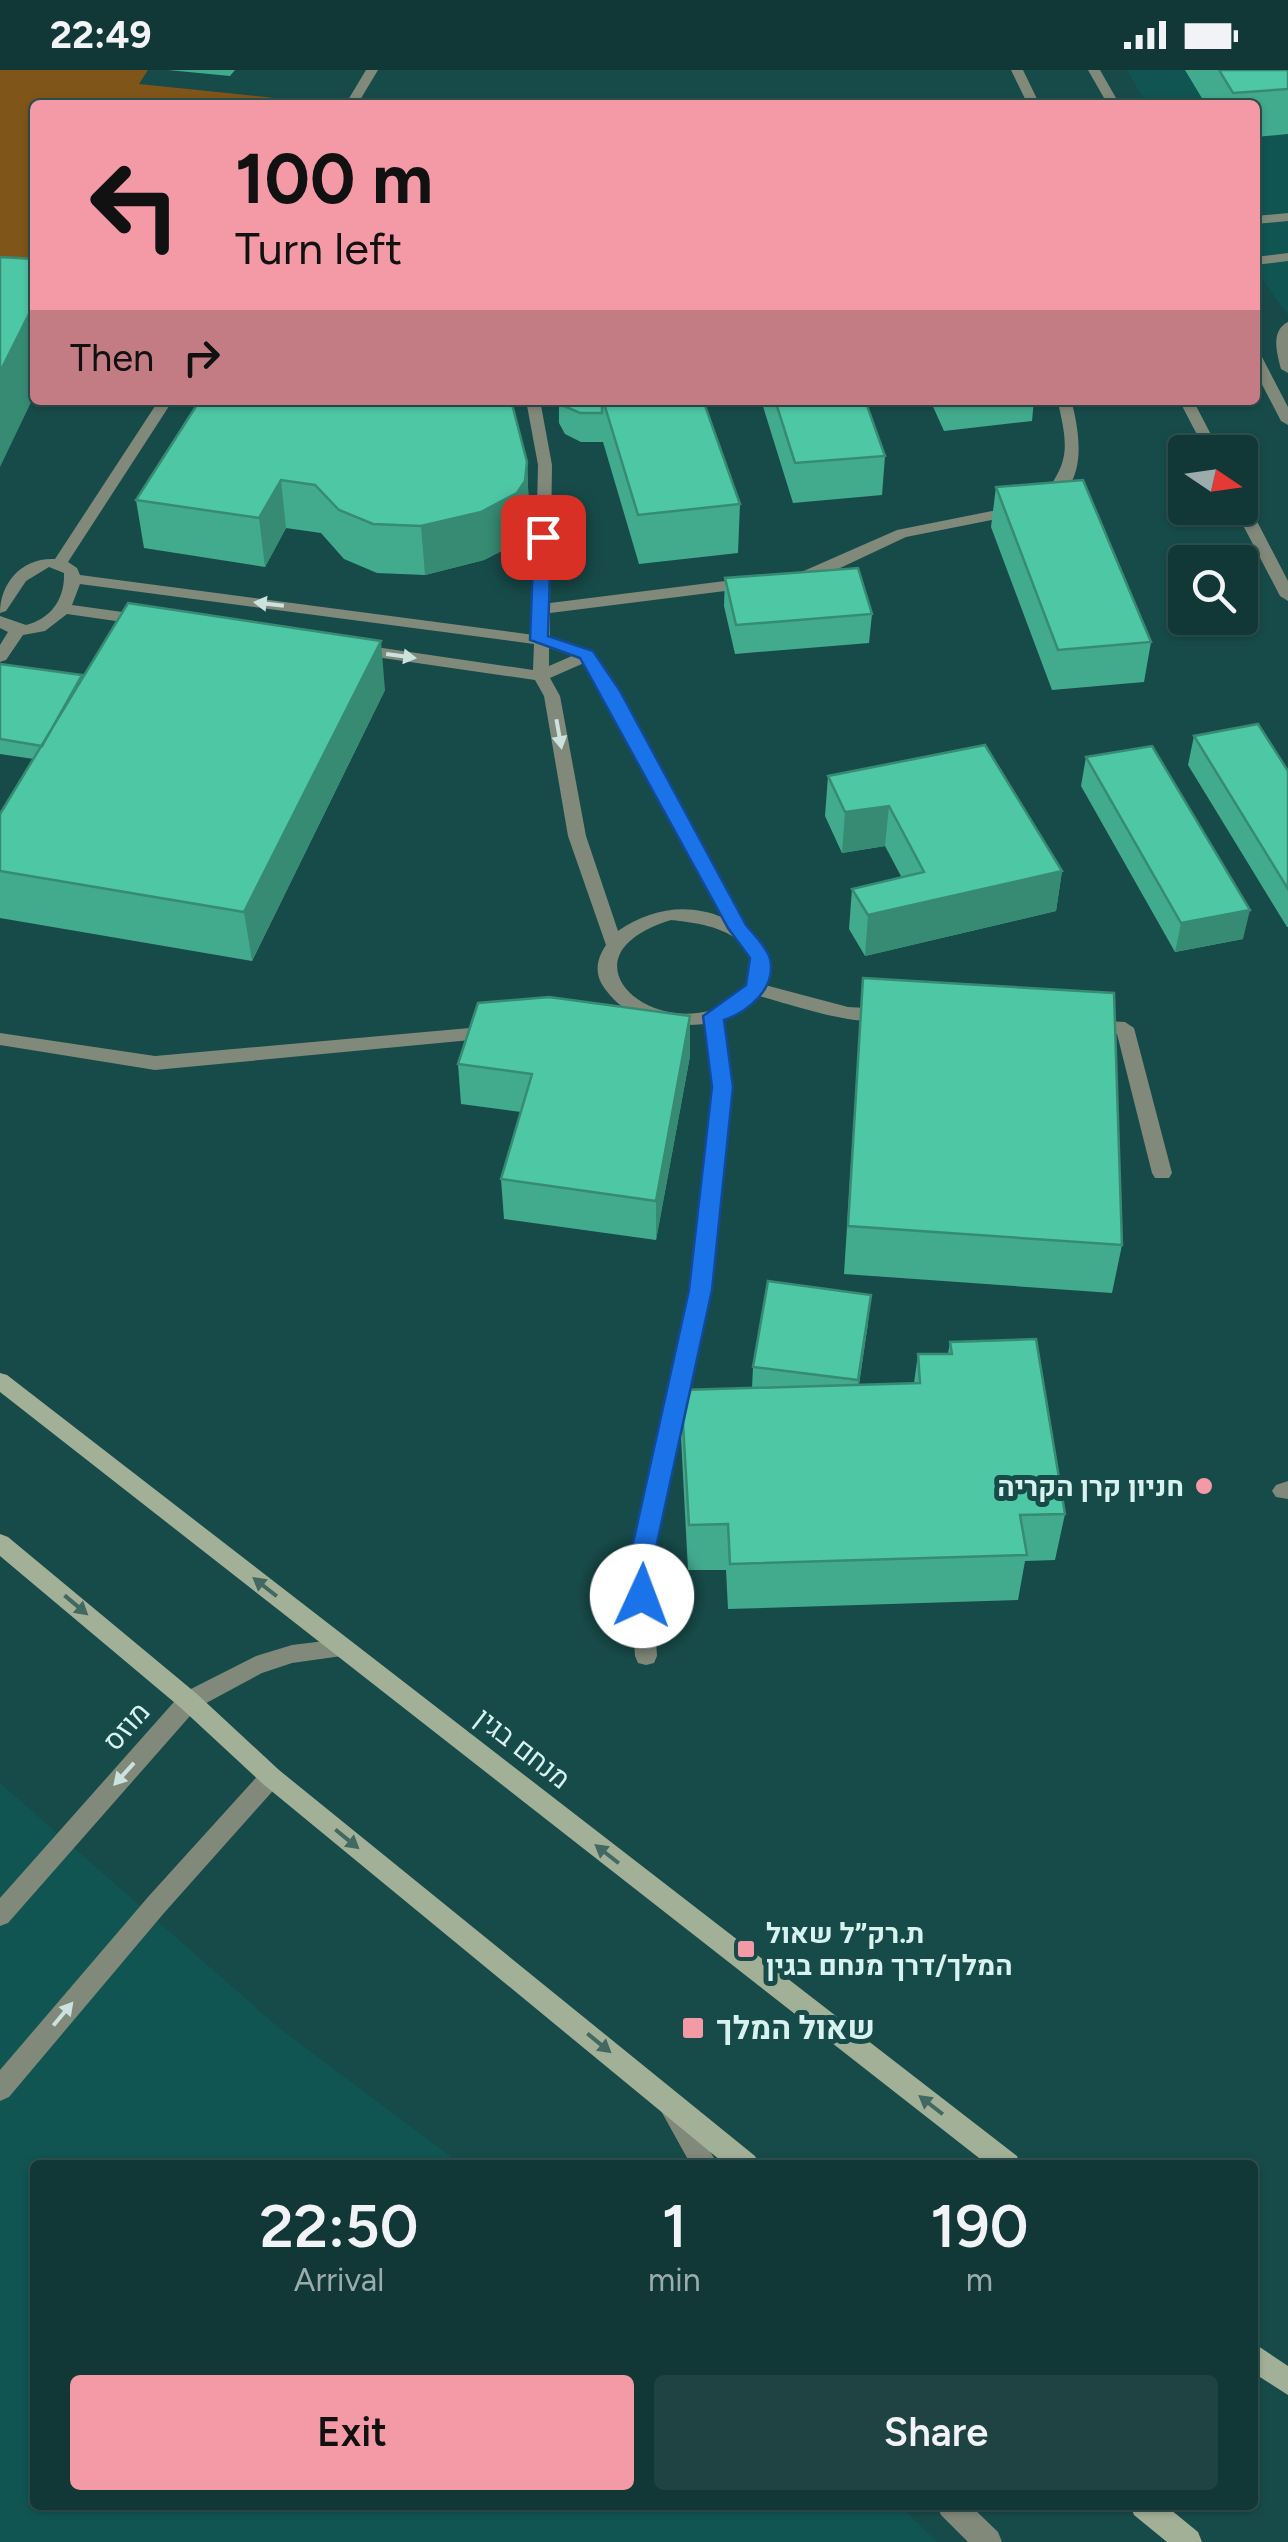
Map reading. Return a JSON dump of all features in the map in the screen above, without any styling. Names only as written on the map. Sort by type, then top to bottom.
[{"type":"main road","name":"מנחם בגין","points":[[0,1381],[1002,2160]]},
{"type":"main road","points":[[0,1543],[188,1701],[271,1777],[740,2160]]},
{"type":"main road","points":[[1258,2360],[1288,2382]]},
{"type":"main road","points":[[1150,2510],[1188,2542]]},
{"type":"street","points":[[354,100],[372,70]]},
{"type":"street","points":[[1017,70],[1032,100]]},
{"type":"street","points":[[1094,70],[1111,100]]},
{"type":"street","points":[[1260,219],[1288,216]]},
{"type":"street","points":[[1260,261],[1288,257]]},
{"type":"street","points":[[1288,326],[1282,344],[1288,369]]},
{"type":"street","points":[[1260,367],[1288,421]]},
{"type":"street","points":[[59,564],[163,405]]},
{"type":"street","points":[[535,405],[545,465],[541,676],[552,696],[577,836],[614,944]]},
{"type":"street","points":[[1189,405],[1204,435]]},
{"type":"street","points":[[777,579],[816,574],[902,533],[1043,506],[1068,476],[1077,452],[1066,407]]},
{"type":"street","points":[[1251,525],[1288,596]]},
{"type":"street","points":[[0,608],[31,566],[59,564],[68,567],[74,579]]},
{"type":"street","points":[[0,621],[16,631],[39,629],[61,608],[74,579]]},
{"type":"street","points":[[74,579],[539,640],[587,654],[738,928],[760,957],[761,973],[755,989],[731,1010],[714,1016],[670,1019],[622,1008],[608,976],[607,959],[614,944],[638,925],[670,914],[706,916],[738,928]]},
{"type":"street","points":[[541,609],[757,582]]},
{"type":"street","points":[[61,608],[157,622]]},
{"type":"street","points":[[0,657],[16,631]]},
{"type":"street","points":[[330,646],[541,676],[587,654]]},
{"type":"street","points":[[755,989],[848,1013],[907,1016]]},
{"type":"street","points":[[646,1656],[640,1566],[701,1290],[722,1087],[714,1016]]},
{"type":"street","points":[[1065,1025],[1125,1028],[1162,1173]]},
{"type":"street","points":[[0,1039],[155,1063],[518,1028]]},
{"type":"street","name":"מוזס","points":[[0,1915],[188,1701],[256,1665],[292,1654],[341,1648]]},
{"type":"street","points":[[0,2089],[271,1777]]},
{"type":"street","points":[[664,2095],[702,2160]]},
{"type":"street","points":[[956,2510],[988,2542]]},
{"type":"shaded area","points":[[0,70],[148,70],[139,84],[294,100],[30,100],[30,318],[0,317]]},
{"type":"shaded area","points":[[1127,70],[1288,70],[1288,315],[1260,276],[1260,100],[1144,100]]},
{"type":"shaded area","points":[[0,1783],[279,2028],[455,2160],[30,2160],[30,2510],[904,2510],[937,2542],[0,2542]]},
{"type":"building","points":[[1219,70],[1288,70],[1288,89],[1233,93]]},
{"type":"building","points":[[0,257],[30,259],[30,312],[0,372]]},
{"type":"building","points":[[197,405],[512,405],[527,462],[525,481],[517,493],[481,512],[421,526],[373,524],[339,510],[315,485],[281,480],[259,518],[136,500]]},
{"type":"building","points":[[602,405],[602,413],[580,413],[564,406]]},
{"type":"building","points":[[605,405],[705,405],[740,504],[638,515]]},
{"type":"building","points":[[777,405],[867,405],[885,456],[795,463]]},
{"type":"building","points":[[1083,480],[1151,642],[1058,650],[996,487]]},
{"type":"building","points":[[858,568],[872,614],[736,625],[725,578]]},
{"type":"building","points":[[128,603],[381,641],[244,912],[0,871],[0,814]]},
{"type":"building","points":[[0,664],[82,675],[42,746],[0,739]]},
{"type":"building","points":[[1258,724],[1288,771],[1288,889],[1194,736]]},
{"type":"building","points":[[985,745],[1062,871],[868,915],[852,889],[924,872],[889,806],[845,812],[828,776]]},
{"type":"building","points":[[1152,746],[1250,910],[1181,923],[1086,757]]},
{"type":"building","points":[[863,978],[1114,993],[1122,1245],[848,1226]]},
{"type":"building","points":[[549,997],[690,1016],[656,1201],[501,1179],[532,1074],[458,1064],[478,1003]]},
{"type":"building","points":[[768,1281],[871,1295],[858,1380],[753,1367]]},
{"type":"building","points":[[1036,1339],[1065,1514],[1020,1515],[1027,1555],[730,1564],[728,1524],[689,1525],[681,1390],[920,1383],[918,1354],[952,1354],[950,1342]]},
{"type":"place","name":"חניון קרן הקריה","points":[[1204,1486]]},
{"type":"place","name":"ת.רק״ל שאול המלך/דרך מנחם בגין","points":[[746,1949]]},
{"type":"place","name":"שאול המלך","points":[[693,2028]]},
{"type":"route","points":[[543,537],[539,640],[587,654],[738,928],[752,941],[760,957],[761,973],[755,989],[731,1010],[714,1016],[722,1087],[701,1290],[640,1566],[642,1596]]}]
